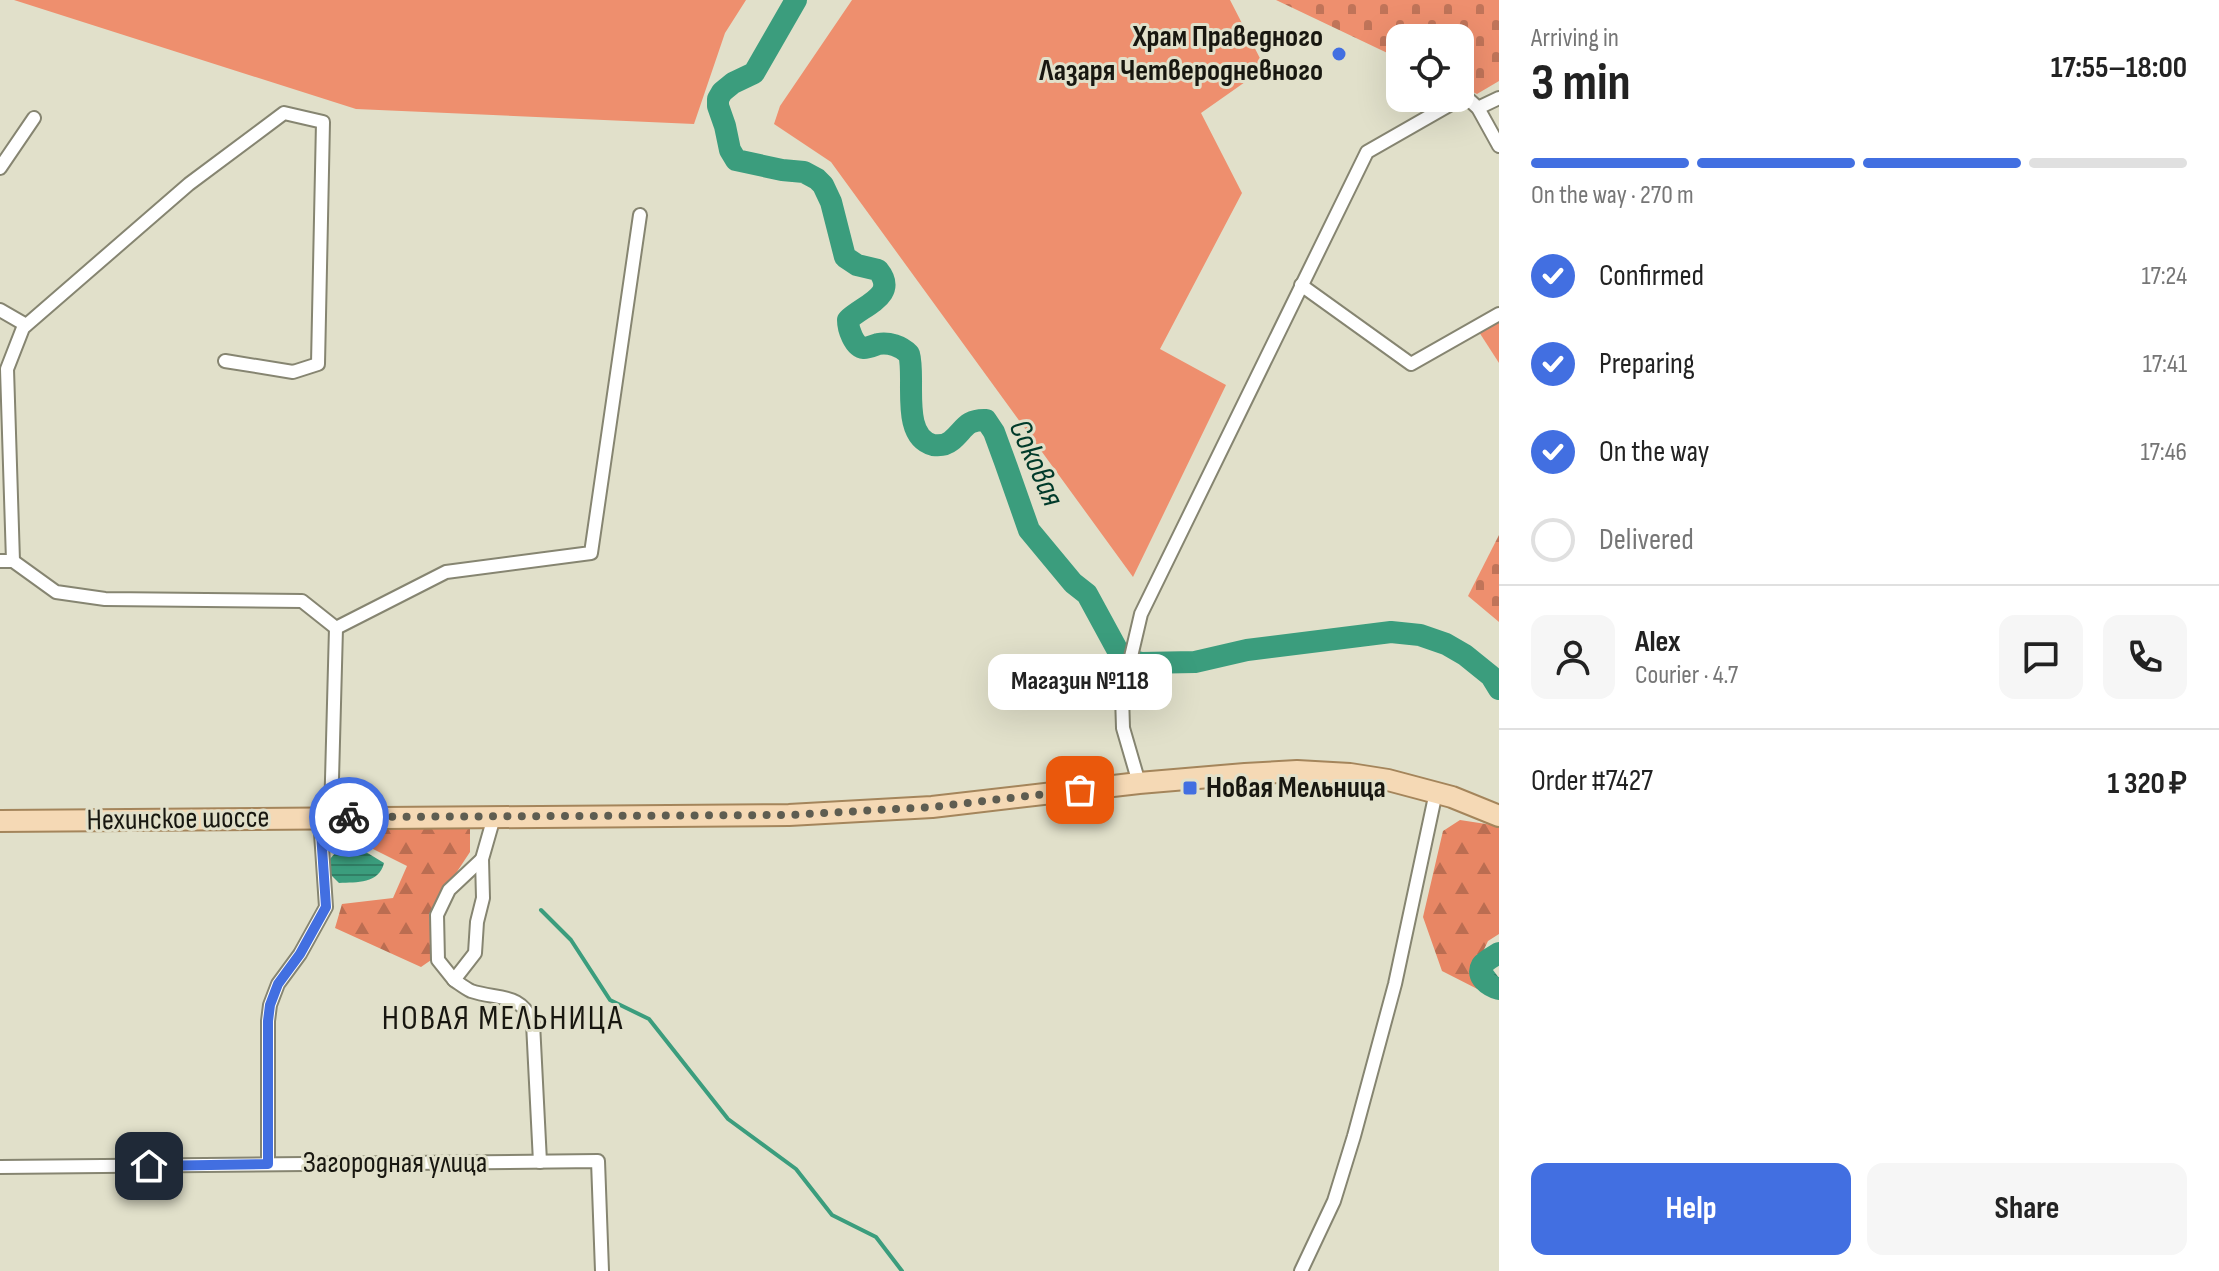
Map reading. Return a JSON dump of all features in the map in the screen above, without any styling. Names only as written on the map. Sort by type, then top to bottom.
[{"type":"main road","name":"Нехинское шоссе","points":[[0,821],[789,815],[883,811],[1139,783],[1314,771],[1368,776],[1436,792],[1499,816]]},
{"type":"street","points":[[1139,783],[1123,728],[1122,695],[1141,614],[1367,152],[1465,96],[1478,108],[1499,146]]},
{"type":"street","points":[[1478,108],[1499,98]]},
{"type":"street","points":[[225,361],[293,372],[318,364],[323,122],[284,113],[189,184],[23,328],[4,369],[6,561],[56,592],[105,599],[302,601],[336,628]]},
{"type":"street","points":[[0,168],[34,118]]},
{"type":"street","points":[[336,628],[446,572],[591,553],[640,215]]},
{"type":"street","points":[[1301,285],[1411,364],[1499,314]]},
{"type":"street","points":[[0,310],[26,325]]},
{"type":"street","points":[[268,1164],[269,1013],[278,984],[300,954],[326,907],[326,818],[336,628]]},
{"type":"street","points":[[1301,1271],[1334,1201],[1354,1136],[1395,984],[1436,792]]},
{"type":"street","points":[[454,980],[475,953],[477,922],[483,898],[482,859],[494,817]]},
{"type":"street","points":[[482,859],[449,890],[437,915],[438,960],[454,980],[468,990],[517,1001],[528,1012],[533,1023],[540,1162]]},
{"type":"street","name":"Загородная улица","points":[[0,1167],[598,1161],[602,1271]]},
{"type":"green space","points":[[14,0],[746,0],[725,33],[694,124],[356,109]]},
{"type":"green space","points":[[852,0],[1230,0],[1265,68],[1201,113],[1242,193],[1160,349],[1226,385],[1133,577],[831,162],[774,124],[780,106]]},
{"type":"green space","points":[[1276,0],[1499,0],[1499,81],[1477,94],[1474,93],[1474,24],[1386,24],[1386,52]]},
{"type":"green space","points":[[1499,321],[1499,363],[1479,332]]},
{"type":"green space","points":[[1499,535],[1499,622],[1468,596]]},
{"type":"green space","points":[[1460,820],[1499,826],[1499,934],[1488,941],[1477,964],[1499,982],[1499,1000],[1442,971],[1423,917],[1443,831]]},
{"type":"green space","points":[[461,825],[470,829],[470,852],[429,914],[434,958],[421,967],[335,928],[342,904],[393,898],[407,866],[365,845],[334,847],[332,828]]},
{"type":"shaded area","points":[[361,849],[384,863],[381,870],[366,880],[339,883],[331,875],[330,859],[336,852]]},
{"type":"shaded area","points":[[1499,952],[1499,962],[1493,970],[1499,978],[1499,988],[1489,978],[1485,965]]},
{"type":"waterway","name":"Соковая","points":[[796,0],[754,73],[733,83],[718,99],[730,150],[736,160],[804,172],[823,185],[831,202],[845,257],[857,265],[878,270],[883,279],[882,293],[848,320],[855,341],[864,348],[891,344],[909,354],[913,419],[923,439],[933,445],[945,444],[969,424],[986,420],[994,432],[1029,530],[1073,583],[1087,594],[1118,651],[1141,663],[1195,662],[1247,650],[1391,632],[1420,635],[1446,644],[1491,676],[1499,689]]},
{"type":"waterway","points":[[541,910],[571,940],[610,1000],[649,1019],[728,1119],[796,1169],[832,1215],[876,1237],[902,1271]]},
{"type":"waterway","points":[[1499,953],[1483,963],[1480,969],[1487,983],[1499,989]]},
{"type":"way so far","points":[[349,817],[789,815],[932,807],[1080,790]]},
{"type":"place","name":"Храм Праведного Лазаря Четверодневного","points":[[1339,54]]},
{"type":"place","name":"Новая Мельница","points":[[1190,788]]},
{"type":"place","name":"Магазин №118","points":[[1080,790]]},
{"type":"district","name":"НОВАЯ МЕЛЬНИЦА","points":[[503,1018]]},
{"type":"route","points":[[149,1166],[268,1164],[270,1005],[278,984],[317,927],[326,907],[320,818],[349,817]]}]
